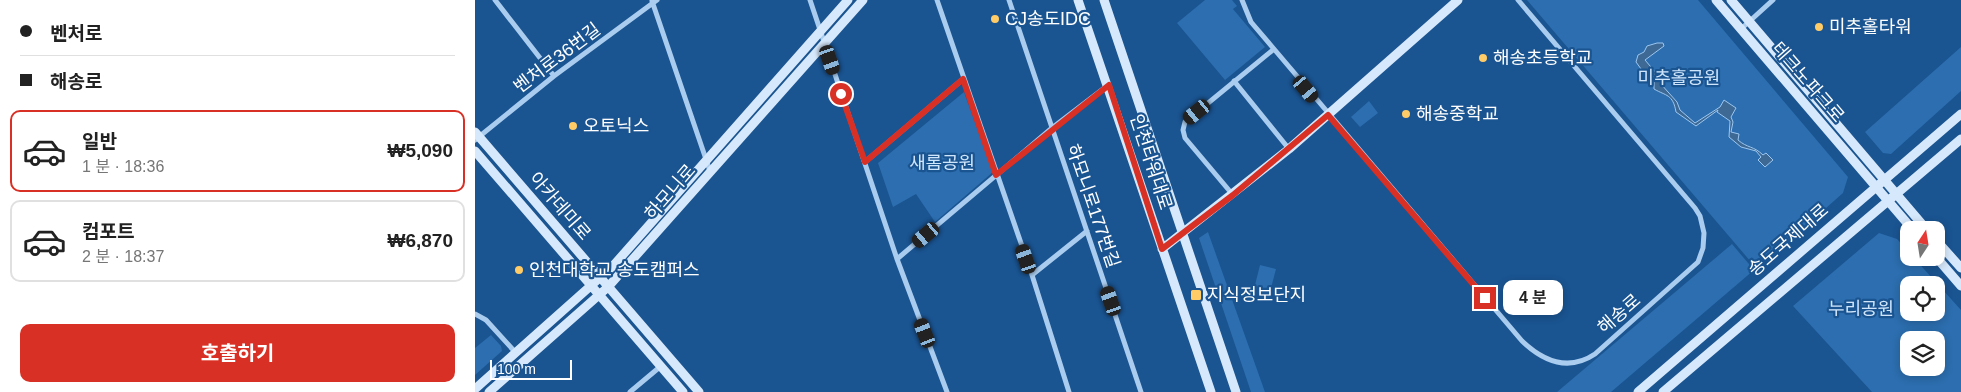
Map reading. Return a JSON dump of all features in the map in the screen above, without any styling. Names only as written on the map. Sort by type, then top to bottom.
[{"type":"main road","name":"하모니로","points":[[475,389],[601,278],[848,0]]},
{"type":"main road","name":"하모니로","points":[[489,392],[608,287],[709,171],[863,0]]},
{"type":"main road","name":"인천타워대로","points":[[1078,0],[1109,85],[1211,392]]},
{"type":"main road","name":"인천타워대로","points":[[1105,0],[1236,392]]},
{"type":"main road","points":[[1162,249],[1289,149],[1457,0]]},
{"type":"main road","name":"테크노파크로","points":[[1716,0],[1905,221]]},
{"type":"main road","name":"테크노파크로","points":[[1731,0],[1885,178],[1920,221]]},
{"type":"main road","name":"송도국제대로","points":[[1638,392],[1876,185],[1961,114]]},
{"type":"main road","name":"아카데미로","points":[[476,136],[699,392]]},
{"type":"main road","name":"송도국제대로","points":[[1663,392],[1961,139]]},
{"type":"main road","name":"아카데미로","points":[[475,150],[683,392]]},
{"type":"main road","points":[[1945,250],[1961,268]]},
{"type":"main road","points":[[1944,266],[1961,286]]},
{"type":"street","points":[[809,0],[897,259],[945,391]]},
{"type":"street","points":[[937,0],[1032,275],[1069,392]]},
{"type":"street","name":"하모니로177번길","points":[[1009,0],[1141,392]]},
{"type":"street","name":"해송로","points":[[1242,0],[1251,22],[1328,115],[1531,350],[1546,360],[1563,363],[1589,357],[1693,268],[1703,248],[1704,226],[1695,208],[1518,0]]},
{"type":"street","points":[[1741,28],[1773,0]]},
{"type":"street","points":[[498,1],[554,76]]},
{"type":"street","points":[[654,1],[709,171]]},
{"type":"street","name":"벤처로36번길","points":[[476,136],[654,1]]},
{"type":"street","points":[[1233,195],[1185,138],[1183,130],[1185,122],[1274,49]]},
{"type":"street","points":[[865,162],[963,79]]},
{"type":"street","points":[[1234,81],[1289,149]]},
{"type":"street","points":[[897,259],[1052,128],[1109,85]]},
{"type":"street","points":[[1032,275],[1087,231]]},
{"type":"street","points":[[475,314],[486,320],[516,352]]},
{"type":"street","points":[[630,392],[661,366]]},
{"type":"green space","points":[[1205,0],[1232,0],[1237,6],[1233,9],[1265,47],[1225,80],[1177,23]]},
{"type":"green space","name":"미추홀공원","points":[[1527,0],[1698,0],[1848,177],[1843,193],[1757,269]]},
{"type":"green space","points":[[1961,47],[1961,91],[1891,154],[1883,153],[1865,132]]},
{"type":"green space","name":"새롬공원","points":[[964,92],[993,172],[935,222],[916,194],[893,207],[878,163]]},
{"type":"green space","points":[[1369,101],[1378,113],[1360,127],[1351,117]]},
{"type":"green space","points":[[1208,232],[1265,392],[1251,392],[1199,238]]},
{"type":"green space","name":"누리공원","points":[[1879,233],[1897,239],[1900,242],[1900,266],[1921,266],[1930,276],[1900,276],[1900,321],[1945,321],[1945,292],[1961,310],[1961,392],[1872,392],[1793,306]]},
{"type":"green space","points":[[1732,244],[1754,270],[1611,392],[1557,392]]},
{"type":"green space","points":[[1260,265],[1276,269],[1270,292],[1254,289]]},
{"type":"green space","points":[[491,335],[501,346],[502,351],[475,375],[475,348]]},
{"type":"shaded area","points":[[1663,43],[1664,46],[1645,60],[1662,80],[1660,83],[1677,102],[1680,110],[1695,123],[1720,107],[1724,100],[1736,108],[1731,117],[1733,122],[1731,132],[1739,134],[1738,140],[1741,143],[1757,150],[1763,155],[1766,153],[1773,160],[1765,167],[1758,160],[1761,157],[1756,151],[1741,147],[1729,137],[1730,121],[1717,112],[1718,110],[1696,126],[1676,112],[1671,99],[1654,89],[1654,77],[1644,73],[1636,62],[1638,55],[1644,52],[1647,46]]},
{"type":"place","name":"CJ송도IDC","points":[[995,19]]},
{"type":"place","name":"미추홀타워","points":[[1819,27]]},
{"type":"place","name":"해송초등학교","points":[[1483,58]]},
{"type":"place","name":"해송중학교","points":[[1406,114]]},
{"type":"place","name":"오토닉스","points":[[573,126]]},
{"type":"place","name":"인천대학교 송도캠퍼스","points":[[519,270]]},
{"type":"place","name":"지식정보단지","points":[[1196,295]]},
{"type":"route","points":[[841,94],[865,162],[963,79],[996,175],[1052,128],[1109,85],[1162,249],[1233,195],[1328,115],[1485,298]]}]
